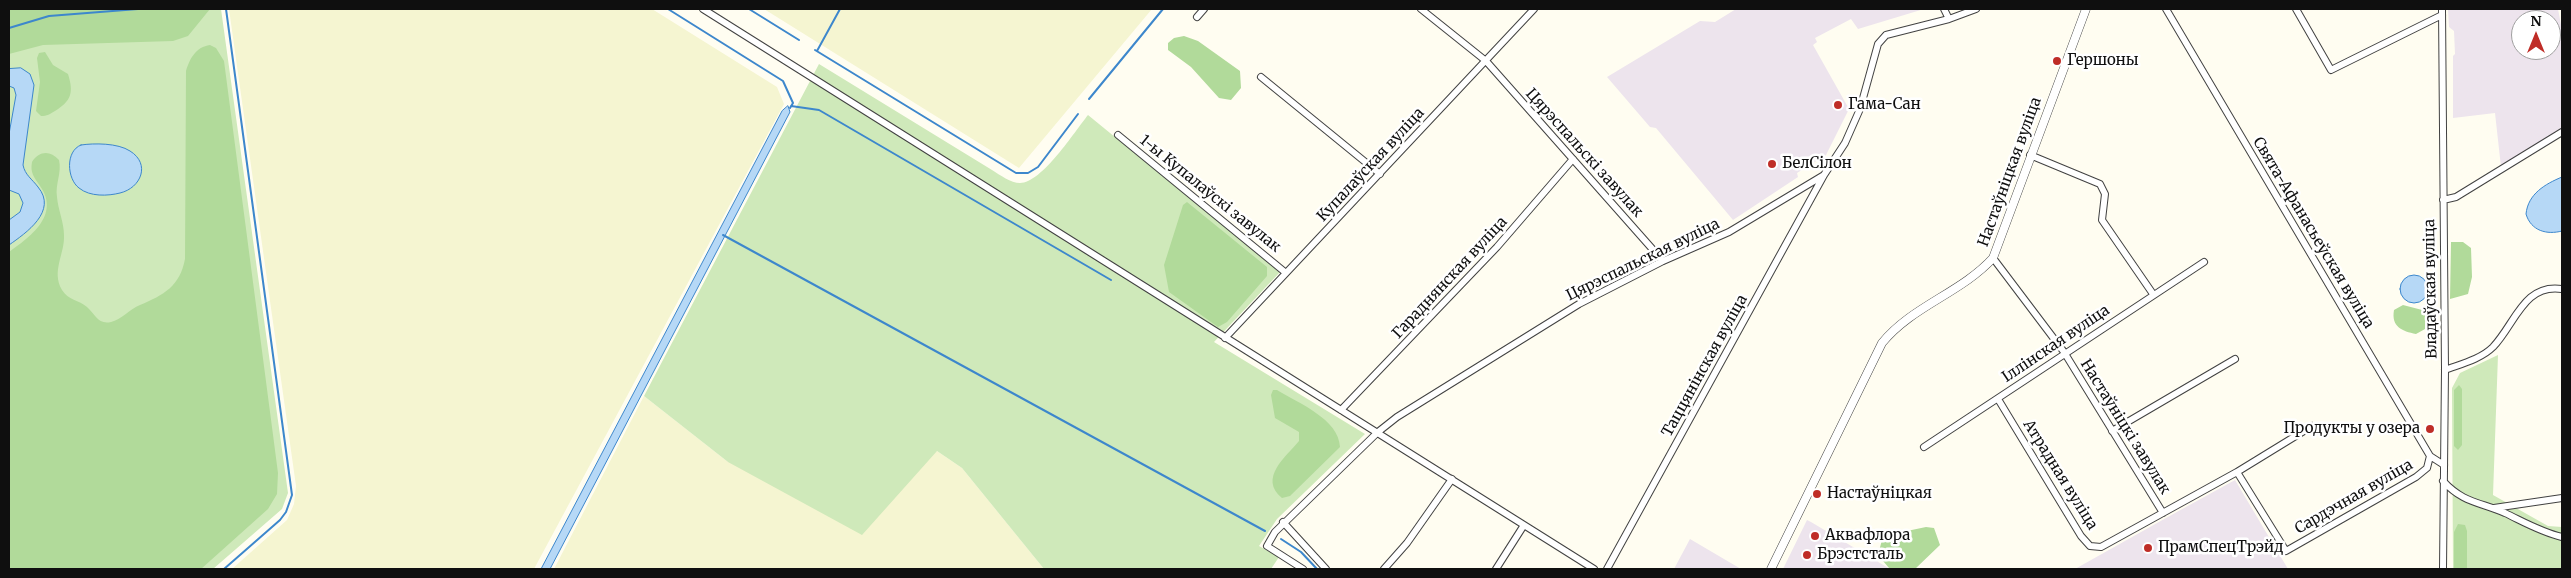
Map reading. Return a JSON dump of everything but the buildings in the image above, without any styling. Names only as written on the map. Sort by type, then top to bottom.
[{"type":"street","points":[[703,9],[1594,569]]},
{"type":"street","points":[[1197,17],[1204,9]]},
{"type":"street","name":"Цярэспальскі завулак","points":[[1421,9],[1486,61],[1662,261]]},
{"type":"street","name":"Купалаўская вуліца","points":[[1225,338],[1534,9]]},
{"type":"street","points":[[1944,9],[1949,19],[1976,9]]},
{"type":"street","name":"Настаўніцкая вуліца","points":[[1771,569],[1882,343],[1893,329],[1906,319],[1975,276],[1993,258],[2086,9]]},
{"type":"street","name":"Свята-Афанасьеўская вуліца","points":[[2166,9],[2430,456],[2444,465]]},
{"type":"street","points":[[2296,9],[2330,70],[2442,12]]},
{"type":"street","name":"Владаўская вуліца","points":[[2442,12],[2445,370],[2443,569]]},
{"type":"street","name":"Цярэспальская вуліца","points":[[1303,569],[1267,546],[1284,522],[1378,432],[1397,417],[1579,304],[1662,261],[1729,232],[1824,176],[1845,143],[1856,117],[1878,44],[1886,35],[1949,19]]},
{"type":"street","points":[[1261,77],[1380,174]]},
{"type":"street","points":[[2443,200],[2456,197],[2562,132]]},
{"type":"street","name":"1-ы Купалаўскі завулак","points":[[1118,135],[1286,273]]},
{"type":"street","points":[[2030,155],[2100,184],[2105,194],[2102,220],[2153,294]]},
{"type":"street","name":"Гараднянская вуліца","points":[[1341,410],[1503,241],[1573,159]]},
{"type":"street","name":"Таццянінская вуліца","points":[[1607,569],[1824,176]]},
{"type":"street","name":"Настаўніцкі завулак","points":[[1993,258],[2064,352],[2163,513]]},
{"type":"street","name":"Іллінская вуліца","points":[[1924,447],[1998,399],[2064,352],[2204,262]]},
{"type":"street","points":[[2445,370],[2476,358],[2492,348],[2535,293],[2547,288],[2562,289]]},
{"type":"street","points":[[2112,430],[2235,359]]},
{"type":"street","name":"Атрадная вуліца","points":[[1998,399],[2081,536],[2090,546],[2101,547],[2163,513]]},
{"type":"street","points":[[2163,513],[2237,472],[2312,426]]},
{"type":"street","name":"Сардэчная вуліца","points":[[2237,472],[2286,551],[2416,478],[2427,468],[2430,456]]},
{"type":"street","points":[[1384,569],[1408,543],[1452,479]]},
{"type":"street","points":[[2443,481],[2454,492],[2468,501],[2493,509],[2537,530],[2562,537]]},
{"type":"street","points":[[2493,509],[2562,498]]},
{"type":"street","points":[[1284,522],[1326,569]]},
{"type":"street","points":[[1496,569],[1524,525]]},
{"type":"shaded area","points":[[1736,9],[1924,9],[1858,29],[1851,19],[1815,38],[1817,42],[1813,45],[1849,109],[1826,155],[1797,173],[1798,177],[1733,220],[1656,128],[1650,127],[1607,77],[1700,21],[1715,22]]},
{"type":"shaded area","points":[[2448,9],[2558,9],[2511,10],[2511,60],[2561,60],[2561,25],[2562,128],[2501,167],[2495,113],[2453,118],[2454,31],[2449,27]]},
{"type":"shaded area","points":[[2235,480],[2288,569],[2075,569],[2166,518]]},
{"type":"shaded area","points":[[1807,520],[1811,522],[1890,569],[1783,569]]},
{"type":"shaded area","points":[[1690,539],[1741,569],[1674,569]]},
{"type":"green space","points":[[9,9],[221,9],[288,493],[282,509],[213,569],[9,569]]},
{"type":"green space","points":[[9,9],[210,9],[188,36],[173,41],[43,45],[9,54]]},
{"type":"green space","points":[[229,9],[652,9],[777,87],[784,104],[534,569],[232,569],[287,520],[294,504],[296,486]]},
{"type":"green space","points":[[764,9],[1152,9],[1019,168]]},
{"type":"green space","points":[[1184,36],[1198,41],[1240,71],[1241,88],[1231,100],[1219,98],[1191,67],[1168,50],[1168,43],[1174,38]]},
{"type":"green space","points":[[210,45],[216,48],[224,61],[278,473],[277,494],[268,509],[201,569],[9,569],[9,252],[33,233],[45,216],[47,207],[46,197],[33,175],[32,162],[35,158],[45,153],[59,160],[60,169],[57,192],[64,242],[58,276],[64,293],[87,307],[97,318],[107,323],[118,319],[163,293],[175,283],[183,268],[185,259],[186,71],[194,54],[201,48]]},
{"type":"green space","points":[[45,52],[53,65],[68,74],[71,91],[65,104],[48,115],[41,116],[36,111],[40,82],[37,58],[39,53]]},
{"type":"green space","points":[[819,64],[1002,176],[1017,183],[1029,181],[1048,166],[1088,115],[1280,272],[1214,342],[1365,434],[1277,519],[1259,546],[1279,557],[1271,569],[1044,569],[962,468],[937,451],[862,535],[728,462],[644,396]]},
{"type":"green space","points":[[1187,202],[1267,267],[1267,276],[1227,322],[1218,327],[1169,292],[1164,265],[1183,205]]},
{"type":"green space","points":[[2451,242],[2463,242],[2471,248],[2472,277],[2468,294],[2450,299]]},
{"type":"green space","points":[[2403,305],[2426,311],[2425,329],[2416,334],[2402,330],[2396,324],[2394,310]]},
{"type":"green space","points":[[2498,355],[2493,495],[2548,526],[2562,527],[2562,569],[2453,569],[2452,388],[2460,373]]},
{"type":"green space","points":[[2459,385],[2462,389],[2462,445],[2458,450],[2454,446],[2454,390]]},
{"type":"green space","points":[[1273,390],[1277,390],[1306,406],[1325,420],[1338,437],[1340,447],[1290,496],[1282,498],[1275,490],[1273,475],[1299,441],[1299,432],[1275,418],[1271,395]]},
{"type":"green space","points":[[644,396],[728,462],[937,451],[962,468],[1044,569],[554,569]]},
{"type":"green space","points":[[2458,524],[2465,525],[2467,531],[2467,569],[2454,569],[2454,532]]},
{"type":"green space","points":[[1926,527],[1934,528],[1940,545],[1915,569],[1889,568],[1878,555],[1883,536]]},
{"type":"water","points":[[21,68],[30,74],[34,85],[23,165],[27,174],[43,196],[44,204],[42,213],[31,228],[9,245],[9,220],[20,212],[23,203],[19,194],[9,190],[9,134],[16,95],[14,88],[9,86],[9,69]]},
{"type":"water","points":[[788,106],[790,112],[550,569],[541,569],[782,111]]},
{"type":"water","points":[[81,145],[113,145],[130,151],[140,162],[142,169],[138,181],[127,190],[115,194],[99,195],[83,191],[75,184],[70,172],[72,153]]},
{"type":"water","points":[[2562,177],[2562,231],[2545,232],[2536,228],[2528,220],[2526,214],[2527,207],[2538,191]]},
{"type":"water","points":[[2414,275],[2424,279],[2428,289],[2424,299],[2414,303],[2404,299],[2400,289],[2404,279]]},
{"type":"waterway","points":[[9,28],[49,16],[138,9]]},
{"type":"waterway","points":[[224,569],[280,520],[286,512],[292,495],[226,9]]},
{"type":"waterway","points":[[668,9],[783,81],[793,103],[790,108]]},
{"type":"waterway","points":[[749,9],[799,40]]},
{"type":"waterway","points":[[817,51],[840,9]]},
{"type":"waterway","points":[[1089,99],[1163,9]]},
{"type":"waterway","points":[[815,50],[1016,173],[1028,173],[1038,167],[1078,114]]},
{"type":"waterway","points":[[791,106],[819,110],[1111,280]]},
{"type":"waterway","points":[[723,235],[1265,531]]},
{"type":"waterway","points":[[1281,539],[1301,552],[1317,569]]},
{"type":"place","name":"Гершоны","points":[[2057,61]]},
{"type":"place","name":"Гама-Сан","points":[[1838,105]]},
{"type":"place","name":"БелСілон","points":[[1772,164]]},
{"type":"place","name":"Продукты у озера","points":[[2430,429]]},
{"type":"place","name":"Настаўніцкая","points":[[1817,494]]},
{"type":"place","name":"Аквафлора","points":[[1815,536]]},
{"type":"place","name":"ПрамСпецТрэйд","points":[[2148,548]]},
{"type":"place","name":"Брэстсталь","points":[[1807,555]]}]
